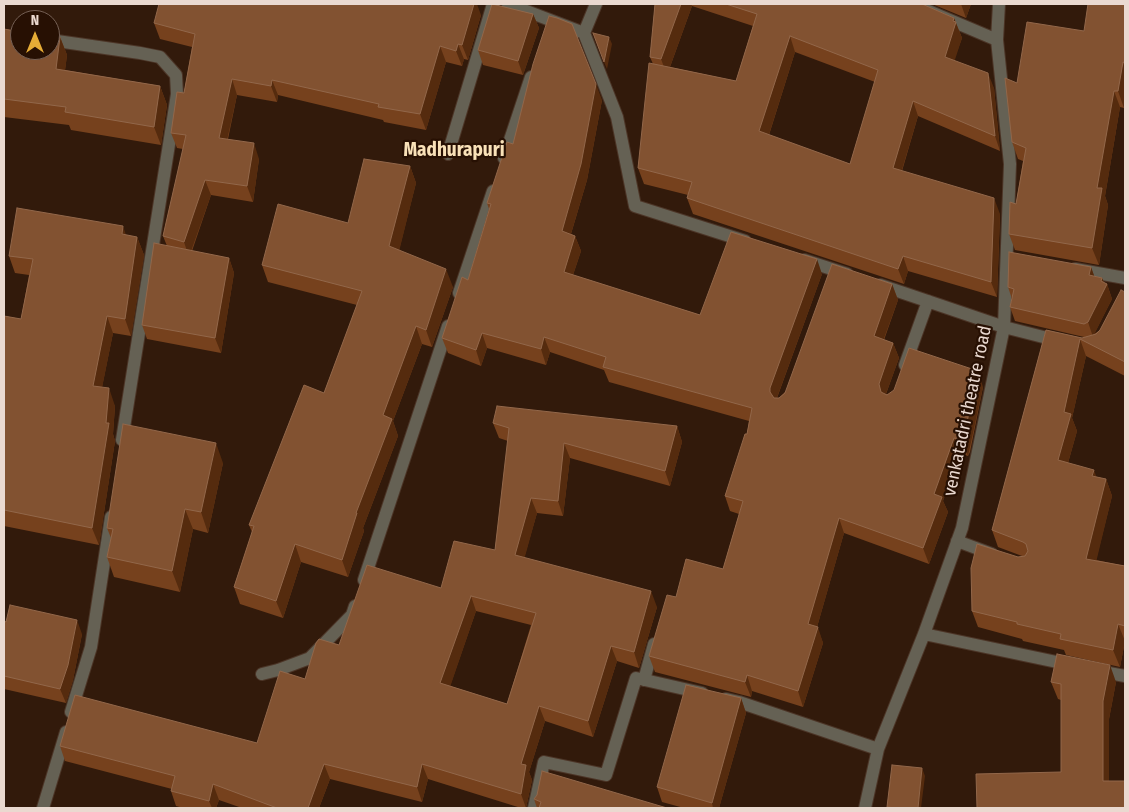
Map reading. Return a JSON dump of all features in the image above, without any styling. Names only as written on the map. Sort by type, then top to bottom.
[{"type":"street","points":[[448,154],[493,4]]},
{"type":"street","points":[[508,4],[549,25],[584,33]]},
{"type":"street","points":[[596,4],[584,33],[617,117],[635,206],[758,245]]},
{"type":"street","points":[[912,4],[997,40]]},
{"type":"street","name":"venkatadri theatre road","points":[[865,808],[878,749],[924,634],[964,518],[1004,327],[1011,258],[1010,164],[997,40],[999,4]]},
{"type":"street","points":[[60,41],[160,57],[176,75],[177,94],[121,450]]},
{"type":"street","points":[[262,674],[310,658],[352,616],[534,68]]},
{"type":"street","points":[[795,257],[831,274],[866,280],[1004,327],[1069,343]]},
{"type":"street","points":[[1061,266],[1125,278]]},
{"type":"street","points":[[902,375],[928,301]]},
{"type":"street","points":[[43,808],[91,647],[112,508]]},
{"type":"street","points":[[957,541],[1000,556]]},
{"type":"street","points":[[924,634],[1125,676]]},
{"type":"street","points":[[644,680],[657,636]]},
{"type":"street","points":[[534,808],[544,762],[606,775],[636,678],[739,702],[878,749]]},
{"type":"building","points":[[159,4],[474,4],[462,45],[458,44],[456,51],[440,46],[420,114],[378,107],[379,104],[272,80],[271,86],[232,79],[219,138],[254,143],[247,186],[205,180],[184,242],[163,236],[186,135],[171,133],[177,92],[184,93],[195,34],[154,23]]},
{"type":"building","points":[[492,4],[533,14],[518,61],[478,50]]},
{"type":"building","points":[[655,4],[681,4],[661,59],[650,57]]},
{"type":"building","points":[[726,4],[922,4],[954,18],[953,21],[956,22],[945,57],[988,73],[995,136],[913,101],[893,168],[994,198],[991,282],[903,256],[898,269],[687,198],[692,182],[638,168],[649,63],[736,81],[757,14]],"holes":[[[790,36],[878,70],[850,164],[759,131]]]},
{"type":"building","points":[[1088,4],[1125,4],[1125,63],[1123,62],[1118,91],[1114,91],[1097,188],[1102,188],[1092,248],[1009,234],[1010,202],[1016,204],[1026,148],[1012,142],[1005,78],[1017,83],[1027,22],[1084,31]]},
{"type":"building","points":[[549,16],[572,24],[596,84],[581,164],[562,231],[575,236],[564,272],[700,315],[731,232],[817,259],[770,388],[774,398],[779,398],[785,393],[832,264],[892,284],[874,336],[893,343],[879,384],[881,392],[887,395],[894,390],[909,348],[978,371],[963,440],[954,438],[934,494],[942,497],[923,548],[839,518],[808,624],[818,627],[798,691],[747,675],[745,682],[649,656],[667,595],[676,597],[686,559],[723,569],[743,501],[725,496],[745,434],[747,434],[752,408],[603,367],[606,357],[544,337],[541,349],[482,333],[476,350],[442,338],[462,277],[468,280],[491,204],[487,203],[507,142],[513,144],[533,64]]},
{"type":"building","points":[[4,29],[10,30],[10,60],[57,60],[56,69],[160,86],[154,127],[65,112],[66,107],[4,99]]},
{"type":"building","points":[[593,33],[609,37],[604,62]]},
{"type":"building","points":[[364,159],[410,166],[389,246],[446,269],[426,330],[416,326],[383,415],[392,419],[356,513],[342,560],[295,544],[276,601],[234,587],[254,526],[249,525],[304,385],[324,393],[362,291],[262,265],[278,204],[348,223]]},
{"type":"building","points":[[17,208],[123,226],[122,234],[137,237],[125,319],[107,316],[93,386],[109,388],[106,423],[109,423],[92,528],[4,510],[4,316],[21,319],[33,259],[9,256]]},
{"type":"building","points":[[154,243],[229,258],[215,338],[142,325]]},
{"type":"building","points":[[1009,252],[1091,267],[1089,275],[1102,278],[1101,281],[1107,284],[1088,322],[1084,324],[1010,307],[1014,289],[1008,287]]},
{"type":"building","points":[[1121,290],[1125,292],[1125,362],[1080,339],[1064,412],[1071,414],[1058,460],[1094,470],[1092,476],[1106,479],[1086,559],[1125,566],[1125,626],[1118,624],[1113,650],[1060,639],[1061,634],[972,611],[971,568],[977,544],[1018,557],[1025,556],[1028,551],[1026,544],[1023,542],[992,530],[1046,330],[1082,338],[1096,334],[1100,330]]},
{"type":"building","points":[[497,406],[677,426],[665,471],[564,443],[558,501],[531,498],[515,555],[651,591],[634,652],[611,646],[588,721],[539,706],[521,764],[526,765],[521,794],[422,764],[417,787],[324,764],[308,808],[277,808],[213,784],[209,801],[171,791],[175,776],[60,746],[75,695],[257,743],[280,671],[305,679],[316,643],[319,639],[339,645],[367,565],[441,588],[454,541],[495,550],[509,428],[493,423]],"holes":[[[471,596],[536,613],[507,704],[440,683]]]},
{"type":"building","points":[[123,424],[216,443],[201,512],[185,509],[172,571],[107,557],[113,529],[107,528]]},
{"type":"building","points":[[10,605],[77,620],[68,665],[60,689],[4,676],[4,621],[6,622]]},
{"type":"building","points":[[1057,654],[1110,665],[1103,701],[1103,781],[1125,781],[1125,808],[977,808],[976,774],[1061,772],[1061,684],[1051,682]]},
{"type":"building","points":[[686,685],[741,698],[712,803],[657,787]]},
{"type":"building","points":[[892,765],[922,768],[918,808],[887,807]]},
{"type":"building","points":[[542,771],[667,808],[539,808],[541,802],[534,799],[537,795]]},
{"type":"district","name":"Madhurapuri","points":[[454,151]]}]
